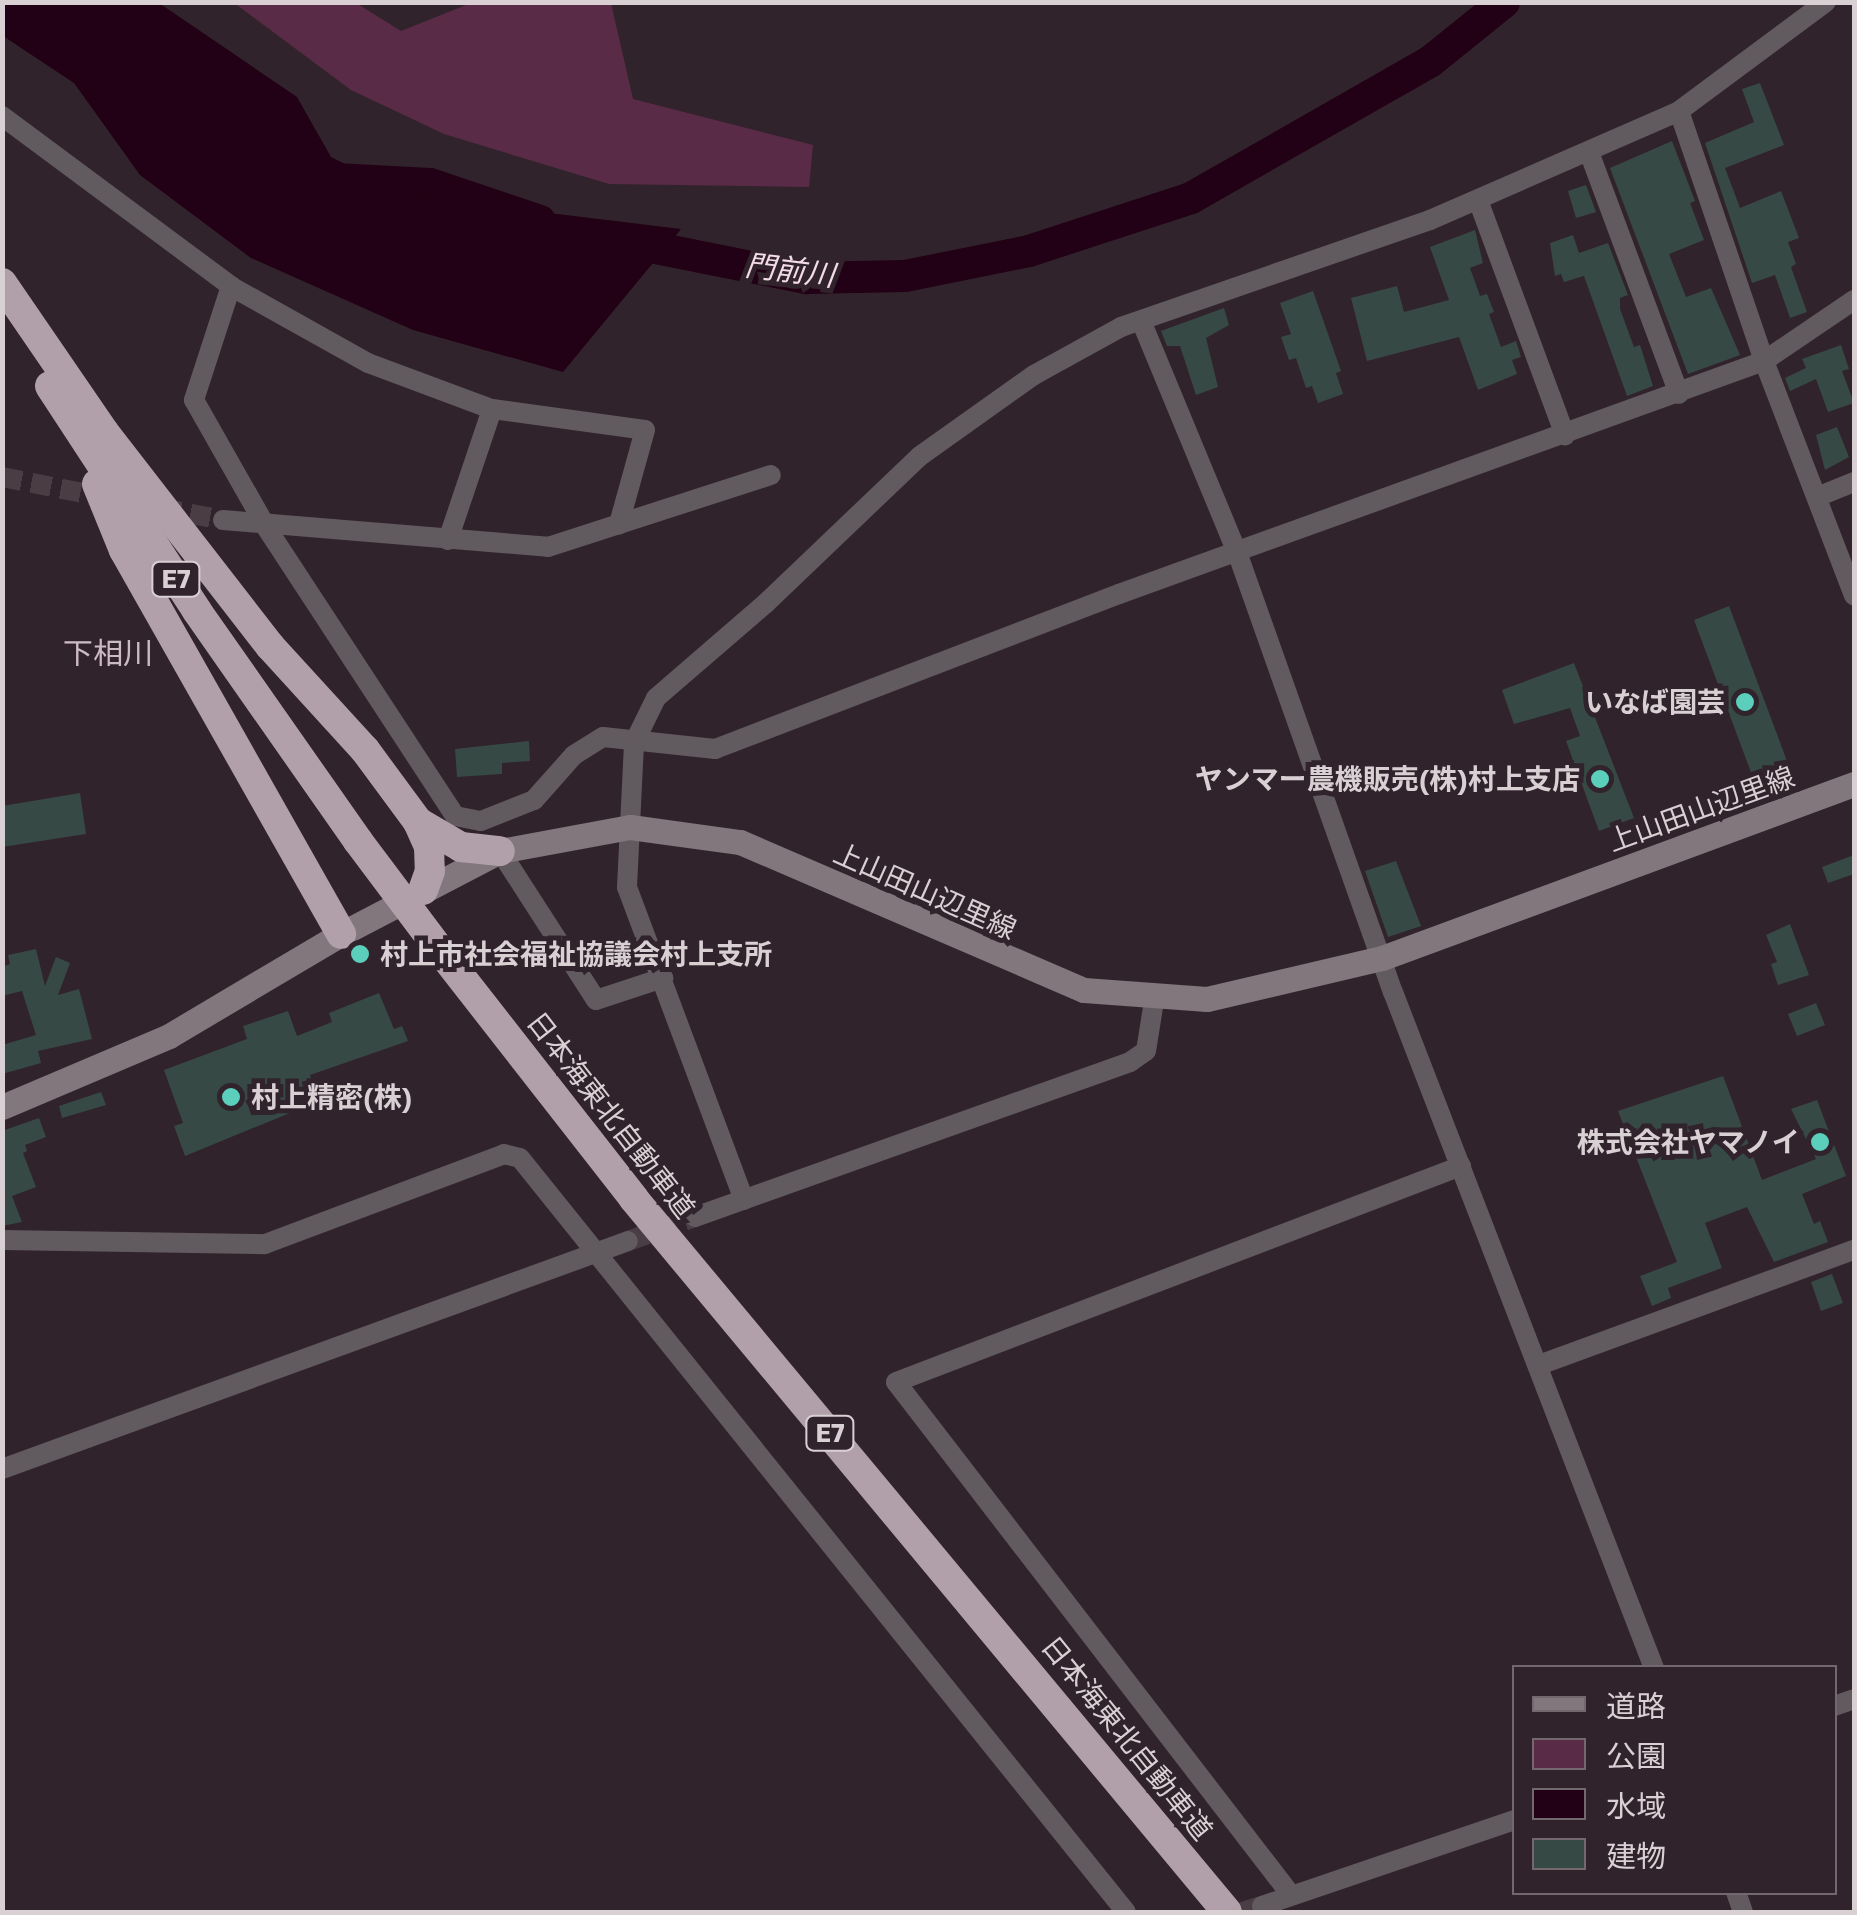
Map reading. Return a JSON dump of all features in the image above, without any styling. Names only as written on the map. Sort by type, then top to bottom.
[{"type":"highway","points":[[2,283],[104,432],[270,646],[366,750],[418,822],[429,847],[430,871],[424,890]]},
{"type":"highway","name":"日本海東北自動車道","points":[[2,312],[358,841],[439,949],[634,1199],[1227,1912]]},
{"type":"highway","points":[[72,421],[124,550],[341,934]]},
{"type":"highway","points":[[418,822],[461,847],[500,852]]},
{"type":"main road","name":"上山田山辺里線","points":[[2,1107],[169,1036],[341,934],[500,852],[630,827],[740,842],[1084,990],[1207,998],[1382,958],[1854,784]]},
{"type":"street","points":[[744,1200],[626,887],[634,743],[656,698],[766,604],[920,456],[1034,374],[1120,327],[1142,323],[1478,200],[1680,112],[1826,2]]},
{"type":"street","points":[[1680,112],[1764,361],[1854,595]]},
{"type":"street","points":[[2,116],[231,286],[368,362],[492,409],[646,430],[619,524]]},
{"type":"street","points":[[1589,152],[1679,394]]},
{"type":"street","points":[[1478,200],[1565,435]]},
{"type":"street","points":[[231,286],[194,400],[266,528],[455,816],[480,821],[510,813],[534,800],[574,754],[603,737],[715,749],[1237,552],[1764,361],[1854,300]]},
{"type":"street","points":[[1142,323],[1237,552],[1382,958],[1653,1665]]},
{"type":"street","points":[[448,540],[492,409]]},
{"type":"street","points":[[223,520],[266,528],[548,547],[771,475]]},
{"type":"street","points":[[1817,497],[1854,482]]},
{"type":"street","points":[[500,852],[596,1000],[663,978]]},
{"type":"street","points":[[695,1218],[1130,1062],[1146,1051],[1155,995]]},
{"type":"street","points":[[2,1240],[265,1244],[504,1154],[520,1158],[1126,1912]]},
{"type":"street","points":[[1291,1896],[896,1382],[1461,1166]]},
{"type":"street","points":[[2,1469],[628,1240]]},
{"type":"street","points":[[1540,1365],[1854,1250]]},
{"type":"street","points":[[1262,1906],[1512,1821]]},
{"type":"green space","points":[[234,3],[356,3],[401,31],[471,3],[611,3],[633,99],[813,145],[809,187],[609,184],[444,134],[351,90]]},
{"type":"water","points":[[2,3],[159,3],[297,97],[331,157],[409,196],[681,229],[563,372],[413,330],[251,258],[140,175],[74,83],[3,36]]},
{"type":"building","points":[[1760,83],[1784,145],[1725,168],[1740,208],[1781,191],[1799,238],[1788,242],[1796,264],[1791,267],[1807,312],[1790,318],[1775,275],[1752,283],[1705,143],[1754,122],[1742,89]]},
{"type":"building","points":[[1672,141],[1695,201],[1690,203],[1704,240],[1669,254],[1686,297],[1711,288],[1740,355],[1688,374],[1610,168]]},
{"type":"building","points":[[1586,185],[1596,212],[1576,218],[1568,191]]},
{"type":"building","points":[[1475,230],[1483,263],[1470,268],[1480,296],[1487,294],[1494,312],[1489,314],[1501,347],[1516,341],[1521,357],[1512,360],[1517,374],[1478,390],[1459,337],[1367,361],[1351,298],[1397,286],[1404,312],[1449,300],[1430,247]]},
{"type":"building","points":[[1573,235],[1579,253],[1608,243],[1628,295],[1620,298],[1620,309],[1634,347],[1640,345],[1653,386],[1627,396],[1584,276],[1564,282],[1561,274],[1555,276],[1550,243]]},
{"type":"building","points":[[1313,291],[1341,371],[1336,373],[1343,394],[1318,403],[1312,386],[1306,388],[1296,358],[1289,360],[1281,337],[1291,334],[1280,303]]},
{"type":"building","points":[[1224,308],[1229,325],[1206,338],[1218,387],[1196,395],[1180,346],[1167,346],[1161,331]]},
{"type":"building","points":[[1841,345],[1849,369],[1842,371],[1854,403],[1828,412],[1816,379],[1790,391],[1785,378],[1806,368],[1802,359]]},
{"type":"building","points":[[1837,427],[1849,457],[1825,470],[1816,435]]},
{"type":"building","name":"いなば園芸","points":[[1729,606],[1796,785],[1761,799],[1694,620]]},
{"type":"building","points":[[1574,663],[1634,818],[1599,831],[1566,741],[1580,736],[1570,708],[1514,724],[1502,690]]},
{"type":"building","points":[[529,741],[530,761],[502,763],[502,774],[457,777],[455,749]]},
{"type":"building","points":[[80,793],[86,834],[2,847],[2,806]]},
{"type":"building","points":[[1854,855],[1854,874],[1828,883],[1822,867]]},
{"type":"building","points":[[1396,861],[1421,926],[1388,937],[1365,871]]},
{"type":"building","points":[[1790,924],[1809,975],[1778,985],[1771,964],[1777,962],[1766,935]]},
{"type":"building","points":[[36,949],[45,986],[56,957],[70,963],[58,995],[79,989],[92,1039],[38,1051],[41,1063],[2,1074],[2,1045],[36,1035],[22,991],[2,996],[2,967],[10,964],[8,955]]},
{"type":"building","points":[[379,993],[394,1029],[402,1026],[408,1041],[310,1075],[319,1101],[185,1156],[174,1126],[183,1123],[164,1070],[247,1039],[243,1026],[288,1011],[297,1036],[332,1022],[329,1013]]},
{"type":"building","points":[[1816,1003],[1825,1025],[1797,1036],[1788,1014]]},
{"type":"building","points":[[1723,1076],[1762,1180],[1816,1159],[1791,1109],[1817,1100],[1846,1176],[1802,1194],[1814,1224],[1820,1221],[1828,1242],[1774,1262],[1747,1207],[1705,1223],[1722,1268],[1668,1288],[1671,1298],[1652,1306],[1640,1276],[1677,1262],[1618,1111]]},
{"type":"building","points":[[101,1092],[106,1105],[62,1118],[59,1106]]},
{"type":"building","points":[[39,1118],[46,1137],[25,1145],[27,1151],[23,1153],[36,1187],[12,1196],[22,1222],[2,1226],[2,1131]]},
{"type":"building","points":[[1832,1274],[1843,1303],[1821,1311],[1811,1282]]},
{"type":"waterway","name":"門前川","points":[[621,241],[807,278],[905,276],[1029,251],[1191,198],[1431,61],[1504,2]]},
{"type":"waterway","name":"門前川","points":[[335,179],[430,184],[540,221]]},
{"type":"tunnel","points":[[2,477],[108,498]]},
{"type":"tunnel","points":[[161,508],[223,520]]},
{"type":"tunnel","points":[[628,1241],[695,1217]]},
{"type":"tunnel","points":[[1242,1912],[1262,1906]]},
{"type":"place","name":"いなば園芸","points":[[1745,702]]},
{"type":"place","name":"ヤンマー農機販売(株)村上支店","points":[[1600,779]]},
{"type":"place","name":"村上市社会福祉協議会村上支所","points":[[360,954]]},
{"type":"place","name":"村上精密(株)","points":[[231,1097]]},
{"type":"place","name":"株式会社ヤマノイ","points":[[1820,1142]]},
{"type":"district","name":"下相川","points":[[108,653]]}]
